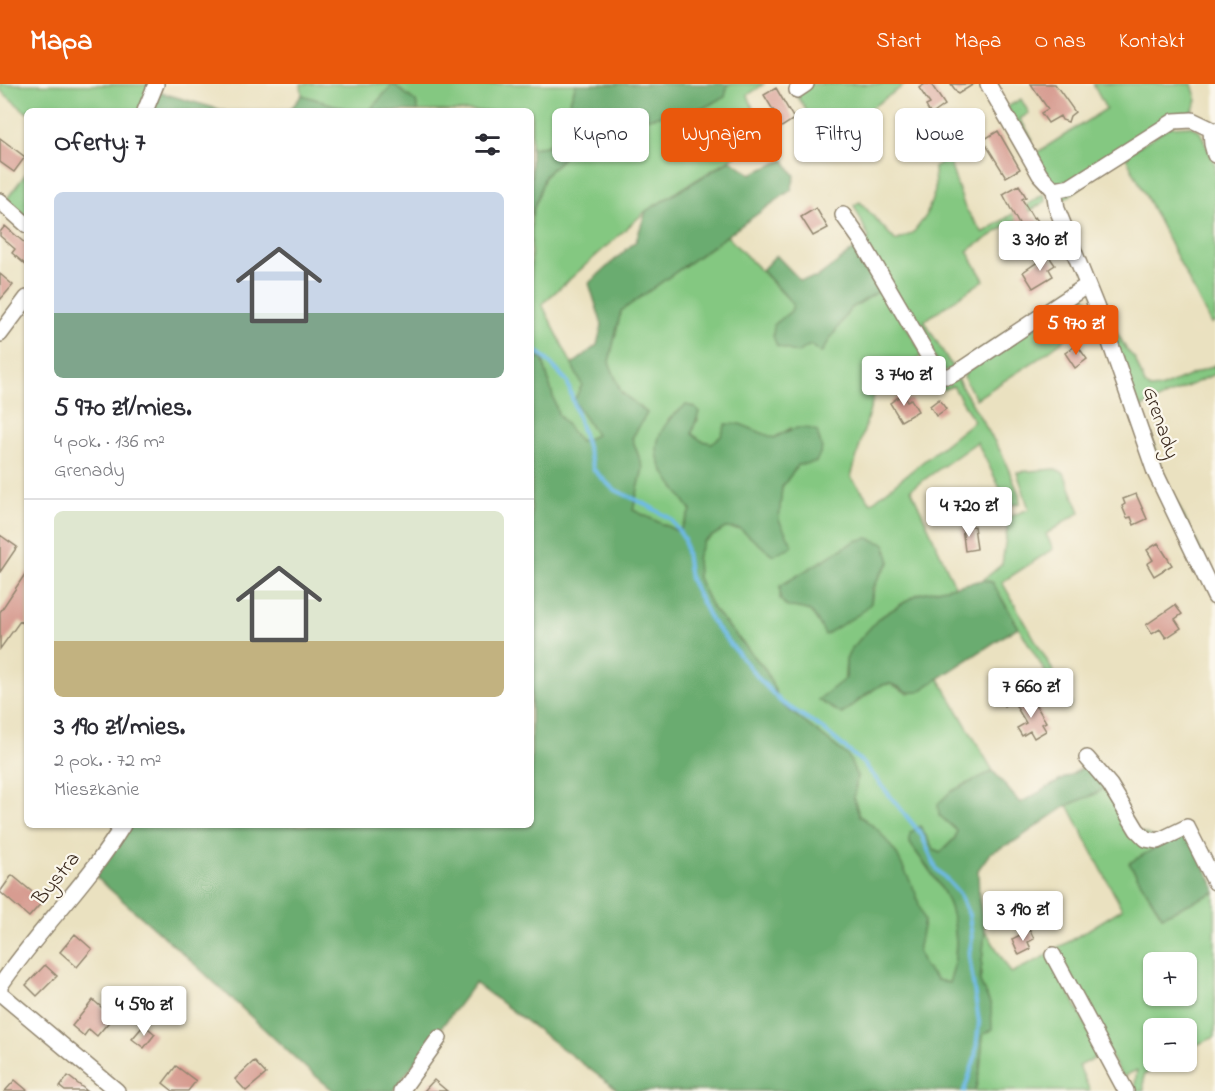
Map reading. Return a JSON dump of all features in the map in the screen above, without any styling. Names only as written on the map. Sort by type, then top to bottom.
[{"type":"street","points":[[146,108],[156,84]]},
{"type":"street","points":[[988,84],[1040,175],[1054,190],[1070,187],[1174,121],[1192,120],[1213,131],[1212,144],[1215,155]]},
{"type":"street","name":"Grenady","points":[[1054,190],[1057,209],[1106,331],[1155,472],[1215,597]]},
{"type":"street","points":[[0,201],[24,222]]},
{"type":"street","points":[[843,215],[860,239],[937,371],[943,376],[950,376],[959,371],[1086,286]]},
{"type":"street","points":[[0,334],[24,302]]},
{"type":"street","points":[[1087,758],[1110,785],[1137,830],[1146,839],[1158,841],[1184,827],[1189,828],[1215,882]]},
{"type":"street","name":"Bystra","points":[[0,986],[89,874],[121,828]]},
{"type":"street","points":[[1053,955],[1126,1091]]},
{"type":"street","points":[[0,993],[117,1091]]},
{"type":"street","points":[[401,1091],[439,1038]]},
{"type":"green space","points":[[0,84],[151,84],[142,108],[24,108],[24,110],[0,90]]},
{"type":"green space","points":[[301,84],[393,84],[372,108],[343,108],[302,95]]},
{"type":"green space","points":[[393,84],[576,84],[568,108],[552,108],[552,140],[547,146],[534,148],[534,108],[417,108],[416,102]]},
{"type":"green space","points":[[393,84],[416,102],[417,108],[372,108]]},
{"type":"green space","points":[[576,84],[728,84],[725,97],[705,107],[661,108],[661,115],[649,118],[649,108],[568,108]]},
{"type":"green space","points":[[728,84],[764,84],[748,95],[753,108],[700,108],[724,97]]},
{"type":"green space","points":[[810,84],[906,84],[871,108],[805,108],[796,94]]},
{"type":"green space","points":[[1093,84],[1192,84],[1197,101],[1192,111],[1076,179],[1054,184],[1033,155],[1106,109]]},
{"type":"green space","points":[[158,92],[214,108],[150,108]]},
{"type":"green space","points":[[302,95],[343,108],[291,108]]},
{"type":"green space","points":[[1021,99],[1029,113],[1020,119],[1033,140],[1025,141],[1007,107]]},
{"type":"green space","points":[[661,115],[661,162],[725,162],[646,211],[542,304],[582,385],[574,401],[597,435],[580,442],[558,414],[543,361],[534,353],[534,208],[545,176],[559,162],[649,162],[649,118]]},
{"type":"green space","points":[[1189,126],[1199,130],[1215,164],[1215,322],[1211,324],[1125,155],[1169,127]]},
{"type":"green space","points":[[552,140],[552,162],[559,162],[545,176],[534,208],[534,148],[547,146]]},
{"type":"green space","points":[[784,160],[795,176],[791,190],[621,311],[609,362],[621,392],[647,413],[632,438],[643,468],[633,510],[679,532],[691,511],[666,475],[657,455],[662,430],[686,405],[694,407],[699,412],[692,434],[702,441],[712,443],[721,436],[726,424],[740,424],[774,438],[795,428],[817,431],[822,449],[816,462],[798,465],[782,487],[779,520],[793,546],[773,555],[740,529],[725,528],[703,542],[697,558],[698,578],[713,609],[765,669],[781,704],[848,756],[857,776],[854,799],[859,815],[879,831],[896,853],[915,891],[924,921],[918,951],[924,966],[937,980],[949,983],[952,973],[956,951],[953,918],[946,897],[934,876],[910,843],[910,833],[920,826],[934,850],[940,853],[955,838],[957,831],[939,815],[938,804],[950,792],[993,771],[1020,803],[1088,765],[1108,786],[1068,805],[1015,841],[990,853],[978,870],[979,900],[985,930],[980,982],[991,1006],[992,1029],[983,1035],[980,1070],[975,1091],[619,1091],[475,983],[393,1091],[334,1091],[96,877],[129,828],[534,828],[534,353],[543,361],[558,414],[580,442],[596,435],[574,401],[582,385],[572,365],[597,345],[602,325],[589,283],[636,241],[646,211],[728,162],[734,162],[751,174]]},
{"type":"green space","points":[[942,162],[949,162],[965,208],[983,233],[1044,194],[1046,201],[967,251],[984,280],[924,321],[953,368],[1080,282],[958,368],[943,371],[865,242],[869,238],[854,205],[860,202],[896,241],[913,233],[926,216],[935,191],[934,167]]},
{"type":"green space","points":[[24,176],[24,217],[6,200]]},
{"type":"green space","points":[[1084,184],[1063,201],[1063,207],[1110,320],[1127,350],[1135,359],[1145,384],[1150,389],[1160,388],[1215,365],[1215,374],[1140,408],[1166,481],[1215,579],[1215,588],[1156,462],[1119,357],[1060,209],[1063,196]]},
{"type":"green space","points":[[727,236],[793,304],[792,311],[774,325],[810,344],[821,353],[850,309],[884,288],[923,355],[876,388],[851,477],[871,503],[974,421],[953,386],[943,390],[940,385],[956,377],[1001,452],[1019,494],[1020,503],[1009,506],[977,442],[911,489],[955,586],[918,594],[879,618],[846,660],[842,714],[880,685],[891,684],[907,693],[918,692],[938,677],[993,771],[950,792],[939,815],[957,831],[955,838],[940,853],[934,850],[920,827],[910,843],[934,876],[950,907],[955,929],[956,951],[949,983],[937,980],[924,966],[918,951],[924,921],[879,831],[859,815],[854,799],[857,776],[848,756],[781,704],[765,669],[713,609],[698,578],[697,558],[703,542],[725,528],[740,529],[773,555],[782,487],[798,465],[791,428],[774,438],[742,433],[726,436],[712,443],[702,441],[692,434],[692,427],[698,420],[694,407],[686,405],[668,420],[660,464],[692,510],[679,532],[633,510],[643,468],[632,438],[647,413],[621,392],[609,362],[621,311]],"holes":[[[890,562],[875,586],[871,603],[816,616],[780,586],[812,568]]]},
{"type":"green space","points":[[859,246],[884,288],[850,309],[821,353],[810,345],[797,353],[777,346],[773,336],[774,325],[791,311],[793,304],[762,270],[776,255],[800,280],[816,278]]},
{"type":"green space","points":[[1083,295],[1087,298],[1099,327],[1092,332],[1087,323],[1038,359],[976,399],[964,378],[965,372]]},
{"type":"green space","points":[[1055,469],[1064,473],[1080,512],[1046,534],[1053,549],[1002,582],[1072,704],[1067,709],[992,582],[983,580],[1002,564],[1007,530],[1006,518],[1029,509],[1017,472]]},
{"type":"green space","points":[[868,538],[885,544],[890,562],[872,589],[871,603],[861,613],[825,635],[812,613],[808,610],[787,607],[780,599],[780,586],[855,541]]},
{"type":"green space","points":[[983,580],[992,582],[1018,627],[918,692],[909,692],[891,684],[879,686],[842,714],[818,700],[846,678],[846,660],[851,649],[879,618],[918,594]]},
{"type":"green space","points":[[1108,786],[1133,829],[1166,842],[1130,863],[1162,916],[1215,892],[1215,1037],[1197,1045],[1197,1018],[1143,1018],[1143,1072],[1149,1072],[1144,1075],[1144,1091],[1134,1091],[1137,1070],[1122,1077],[1055,950],[1122,909],[1068,805]]},
{"type":"green space","points":[[1186,830],[1215,892],[1162,916],[1129,863]]},
{"type":"green space","points":[[985,930],[1011,973],[1050,954],[1101,1055],[1079,1066],[1090,1091],[975,1091],[980,1070],[983,1035],[991,1006],[980,982]]},
{"type":"building","points":[[925,84],[931,84],[945,105],[941,108],[927,108],[926,106],[930,104],[919,88]]},
{"type":"building","points":[[951,84],[974,84],[958,94]]},
{"type":"building","points":[[1031,84],[1055,84],[1075,112],[1070,116],[1068,122],[1062,120],[1060,116],[1048,123],[1041,113],[1048,109]]},
{"type":"building","points":[[776,88],[794,119],[782,127],[782,108],[772,108],[764,95]]},
{"type":"building","points":[[998,131],[1020,169],[1006,177],[985,143],[985,139]]},
{"type":"building","points":[[0,138],[24,156],[14,172],[0,162]]},
{"type":"building","points":[[1019,185],[1026,197],[1022,199],[1033,218],[1035,217],[1043,228],[1026,238],[1003,194]]},
{"type":"building","points":[[816,208],[828,228],[813,236],[801,217]]},
{"type":"building","points":[[5,226],[24,242],[24,263],[12,253],[15,249],[0,236]]},
{"type":"building","points":[[1048,255],[1055,265],[1049,269],[1053,276],[1033,288],[1023,272]]},
{"type":"building","points":[[0,274],[13,285],[0,300]]},
{"type":"building","points":[[1077,345],[1087,359],[1075,368],[1065,353]]},
{"type":"building","points":[[903,394],[907,401],[911,399],[918,411],[901,421],[890,403]]},
{"type":"building","points":[[939,399],[946,409],[936,416],[930,406]]},
{"type":"building","points":[[1136,494],[1147,519],[1134,525],[1131,517],[1127,518],[1122,506],[1125,504],[1123,499]]},
{"type":"building","points":[[974,526],[977,549],[965,551],[962,527]]},
{"type":"building","points":[[0,535],[17,547],[0,572]]},
{"type":"building","points":[[1158,543],[1172,565],[1154,576],[1147,564],[1153,560],[1147,550]]},
{"type":"building","points":[[24,576],[24,624],[20,621],[0,649],[0,612]]},
{"type":"building","points":[[1175,605],[1182,614],[1175,619],[1181,628],[1166,638],[1160,629],[1152,634],[1146,625]]},
{"type":"building","points":[[1006,690],[1013,700],[1004,706],[997,696]]},
{"type":"building","points":[[1028,699],[1033,707],[1036,705],[1046,722],[1042,724],[1046,731],[1034,738],[1030,731],[1022,736],[1017,728],[1026,723],[1016,706]]},
{"type":"building","points":[[12,875],[43,901],[29,917],[0,892]]},
{"type":"building","points":[[1030,930],[1034,939],[1028,942],[1031,949],[1019,955],[1012,939]]},
{"type":"building","points":[[75,934],[92,949],[77,967],[60,952]]},
{"type":"building","points":[[45,965],[57,976],[37,996],[26,985]]},
{"type":"building","points":[[93,1000],[113,1017],[97,1036],[89,1029],[84,1036],[72,1026]]},
{"type":"building","points":[[144,1025],[155,1034],[144,1048],[132,1039]]},
{"type":"building","points":[[254,1061],[266,1074],[246,1091],[235,1079]]},
{"type":"building","points":[[176,1066],[196,1081],[188,1091],[173,1091],[163,1083]]},
{"type":"building","points":[[68,1076],[87,1091],[65,1091],[60,1087]]},
{"type":"building","points":[[15,1080],[28,1091],[5,1091]]},
{"type":"building","points":[[434,1080],[447,1091],[424,1091]]},
{"type":"waterway","points":[[534,350],[567,381],[594,470],[613,489],[671,519],[684,539],[690,579],[712,622],[781,702],[822,728],[864,764],[921,834],[936,868],[959,893],[969,915],[972,939],[969,956],[979,1022],[975,1058],[964,1091]]}]
